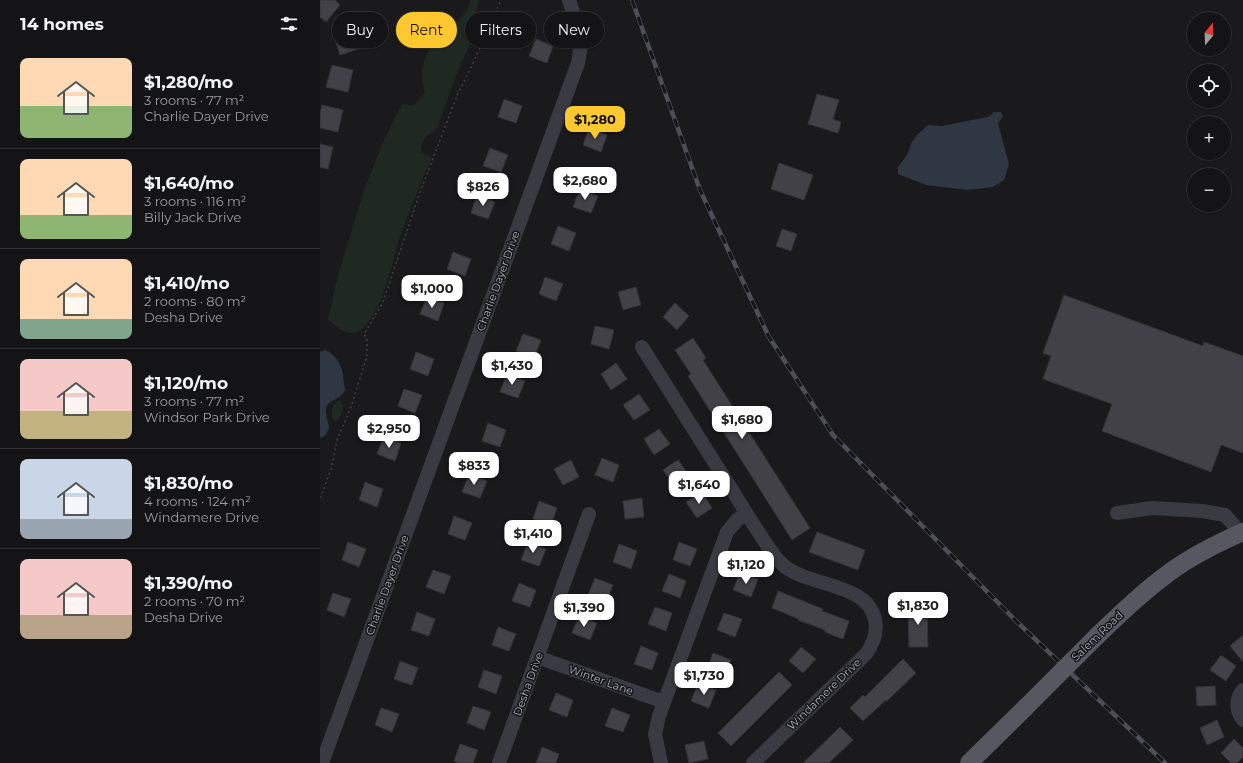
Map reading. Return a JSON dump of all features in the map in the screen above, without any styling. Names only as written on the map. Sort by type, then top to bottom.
[{"type":"main road","name":"Salem Road","points":[[969,763],[1134,601],[1170,572],[1207,549],[1242,533]]},
{"type":"street","name":"Charlie Dayer Drive","points":[[322,763],[578,63],[582,46],[579,30],[569,0]]},
{"type":"street","points":[[642,347],[746,514],[738,519],[727,532],[664,702],[655,734],[661,763]]},
{"type":"street","points":[[1117,513],[1152,508],[1202,511],[1225,515],[1242,533]]},
{"type":"street","name":"Desha Drive","points":[[499,763],[589,514]]},
{"type":"street","name":"Windamere Drive","points":[[746,514],[777,559],[784,566],[792,572],[853,594],[863,600],[870,608],[876,625],[872,644],[866,654],[753,763]]},
{"type":"street","name":"Winter Lane","points":[[538,657],[664,702]]},
{"type":"street","points":[[1242,691],[1238,701],[1238,708],[1243,720]]},
{"type":"path","points":[[320,498],[332,469],[337,440],[351,407],[367,356],[367,339],[364,334],[383,302],[419,195],[458,93],[501,0]]},
{"type":"shaded area","points":[[471,0],[479,0],[476,12],[466,12]]},
{"type":"shaded area","points":[[465,13],[465,48],[468,48],[456,75],[437,129],[425,137],[421,147],[422,153],[432,157],[399,240],[382,298],[373,315],[362,328],[354,333],[347,332],[340,329],[328,319],[338,275],[363,194],[379,152],[398,111],[403,104],[413,106],[425,93],[422,80],[422,70],[430,48],[457,48],[457,22]]},
{"type":"shaded area","points":[[341,400],[343,406],[342,412],[338,420],[334,422],[332,409],[338,401]]},
{"type":"water","points":[[994,112],[1001,112],[1003,117],[998,123],[1009,164],[1004,180],[993,187],[968,190],[926,185],[898,174],[898,167],[907,155],[912,142],[928,125],[942,126],[988,117]]},
{"type":"water","points":[[325,350],[339,363],[346,390],[341,396],[328,404],[326,415],[329,428],[326,435],[320,438],[320,352]]},
{"type":"building","points":[[320,0],[335,0],[340,5],[334,12],[332,12],[332,15],[326,22],[320,17]]},
{"type":"building","points":[[536,39],[544,42],[544,48],[552,48],[547,63],[529,56],[532,48],[536,48]]},
{"type":"building","points":[[338,48],[361,48],[340,55]]},
{"type":"building","points":[[332,65],[353,70],[348,92],[326,87]]},
{"type":"building","points":[[817,94],[839,100],[833,119],[841,122],[838,133],[808,124]]},
{"type":"building","points":[[504,99],[522,106],[516,123],[498,117]]},
{"type":"building","points":[[322,105],[343,110],[338,132],[320,128],[320,113]]},
{"type":"building","points":[[589,128],[607,135],[601,152],[583,145]]},
{"type":"building","points":[[320,144],[333,147],[328,169],[320,167]]},
{"type":"building","points":[[490,148],[508,155],[501,172],[483,166]]},
{"type":"building","points":[[779,163],[813,175],[804,200],[771,189]]},
{"type":"building","points":[[580,189],[598,196],[591,213],[573,207]]},
{"type":"building","points":[[477,195],[495,202],[488,219],[471,213]]},
{"type":"building","points":[[558,226],[576,233],[569,251],[551,244]]},
{"type":"building","points":[[782,229],[797,234],[791,251],[776,246]]},
{"type":"building","points":[[453,252],[471,259],[465,276],[447,269]]},
{"type":"building","points":[[545,277],[563,284],[556,301],[539,294]]},
{"type":"building","points":[[636,287],[641,305],[623,310],[618,292]]},
{"type":"building","points":[[1064,295],[1203,346],[1204,342],[1243,356],[1243,453],[1221,445],[1211,472],[1102,431],[1112,404],[1043,379],[1051,356],[1043,353]]},
{"type":"building","points":[[427,297],[444,303],[438,321],[420,314]]},
{"type":"building","points":[[675,303],[689,316],[677,330],[663,317]]},
{"type":"building","points":[[595,326],[614,330],[609,349],[591,344]]},
{"type":"building","points":[[523,334],[541,340],[534,358],[516,351]]},
{"type":"building","points":[[693,338],[706,358],[703,360],[810,528],[792,540],[688,376],[691,374],[675,350]]},
{"type":"building","points":[[416,352],[434,359],[428,376],[410,369]]},
{"type":"building","points":[[616,363],[627,379],[611,390],[601,374]]},
{"type":"building","points":[[507,374],[525,381],[518,398],[500,392]]},
{"type":"building","points":[[404,389],[422,395],[415,413],[398,406]]},
{"type":"building","points":[[639,394],[650,410],[634,420],[623,405]]},
{"type":"building","points":[[488,423],[506,430],[500,447],[482,441]]},
{"type":"building","points":[[659,429],[670,444],[654,455],[644,439]]},
{"type":"building","points":[[384,436],[401,443],[395,461],[377,454]]},
{"type":"building","points":[[602,458],[619,465],[613,482],[595,475]]},
{"type":"building","points":[[571,460],[579,477],[563,485],[554,469]]},
{"type":"building","points":[[678,460],[689,475],[674,485],[663,470]]},
{"type":"building","points":[[469,474],[487,481],[480,498],[462,492]]},
{"type":"building","points":[[365,482],[383,489],[377,507],[359,500]]},
{"type":"building","points":[[702,492],[712,508],[697,518],[686,502]]},
{"type":"building","points":[[642,498],[644,517],[625,519],[623,501]]},
{"type":"building","points":[[539,501],[557,508],[551,525],[533,519]]},
{"type":"building","points":[[454,516],[472,523],[465,540],[448,534]]},
{"type":"building","points":[[817,532],[865,550],[858,570],[809,552]]},
{"type":"building","points":[[348,542],[366,549],[359,567],[342,560]]},
{"type":"building","points":[[528,542],[546,549],[539,566],[521,560]]},
{"type":"building","points":[[679,542],[697,549],[690,566],[673,560]]},
{"type":"building","points":[[619,544],[637,551],[631,569],[613,562]]},
{"type":"building","points":[[433,570],[451,576],[444,594],[426,587]]},
{"type":"building","points":[[740,573],[758,579],[751,597],[733,590]]},
{"type":"building","points":[[669,574],[686,581],[680,598],[662,591]]},
{"type":"building","points":[[595,578],[613,585],[606,602],[588,595]]},
{"type":"building","points":[[519,583],[536,590],[530,607],[512,601]]},
{"type":"building","points":[[778,591],[823,609],[822,611],[849,621],[843,639],[772,608]]},
{"type":"building","points":[[333,593],[351,599],[344,617],[327,610]]},
{"type":"building","points":[[908,606],[927,606],[928,647],[909,647]]},
{"type":"building","points":[[655,607],[672,613],[666,631],[648,624]]},
{"type":"building","points":[[417,612],[435,619],[429,636],[411,630]]},
{"type":"building","points":[[724,613],[742,619],[735,637],[717,630]]},
{"type":"building","points":[[579,616],[597,623],[590,640],[572,633]]},
{"type":"building","points":[[498,627],[516,634],[509,651],[492,645]]},
{"type":"building","points":[[1243,635],[1243,662],[1230,646]]},
{"type":"building","points":[[641,646],[658,653],[652,670],[634,664]]},
{"type":"building","points":[[801,647],[816,659],[803,673],[789,661]]},
{"type":"building","points":[[713,653],[731,660],[724,677],[707,670]]},
{"type":"building","points":[[1221,655],[1236,666],[1226,681],[1210,670]]},
{"type":"building","points":[[903,659],[916,673],[887,701],[886,700],[863,721],[850,708],[863,695],[865,697]]},
{"type":"building","points":[[400,661],[418,668],[412,685],[394,679]]},
{"type":"building","points":[[484,670],[502,676],[496,694],[478,687]]},
{"type":"building","points":[[779,672],[792,685],[731,746],[718,733]]},
{"type":"building","points":[[698,684],[716,690],[709,708],[691,701]]},
{"type":"building","points":[[1215,686],[1216,705],[1197,706],[1196,687]]},
{"type":"building","points":[[556,693],[573,700],[567,717],[549,710]]},
{"type":"building","points":[[473,706],[491,712],[484,730],[467,723]]},
{"type":"building","points":[[381,708],[399,714],[392,732],[375,725]]},
{"type":"building","points":[[612,708],[630,715],[623,732],[605,726]]},
{"type":"building","points":[[1217,720],[1224,737],[1207,745],[1200,728]]},
{"type":"building","points":[[840,727],[853,740],[829,763],[803,763]]},
{"type":"building","points":[[1234,739],[1243,748],[1243,757],[1237,763],[1231,763],[1221,753]]},
{"type":"building","points":[[704,741],[708,759],[689,763],[685,745]]},
{"type":"building","points":[[460,744],[478,750],[473,763],[459,763],[454,761]]},
{"type":"building","points":[[542,747],[559,754],[556,763],[536,763]]},
{"type":"railway","points":[[632,0],[700,190],[769,337],[833,435],[1016,621],[1165,763]]}]
